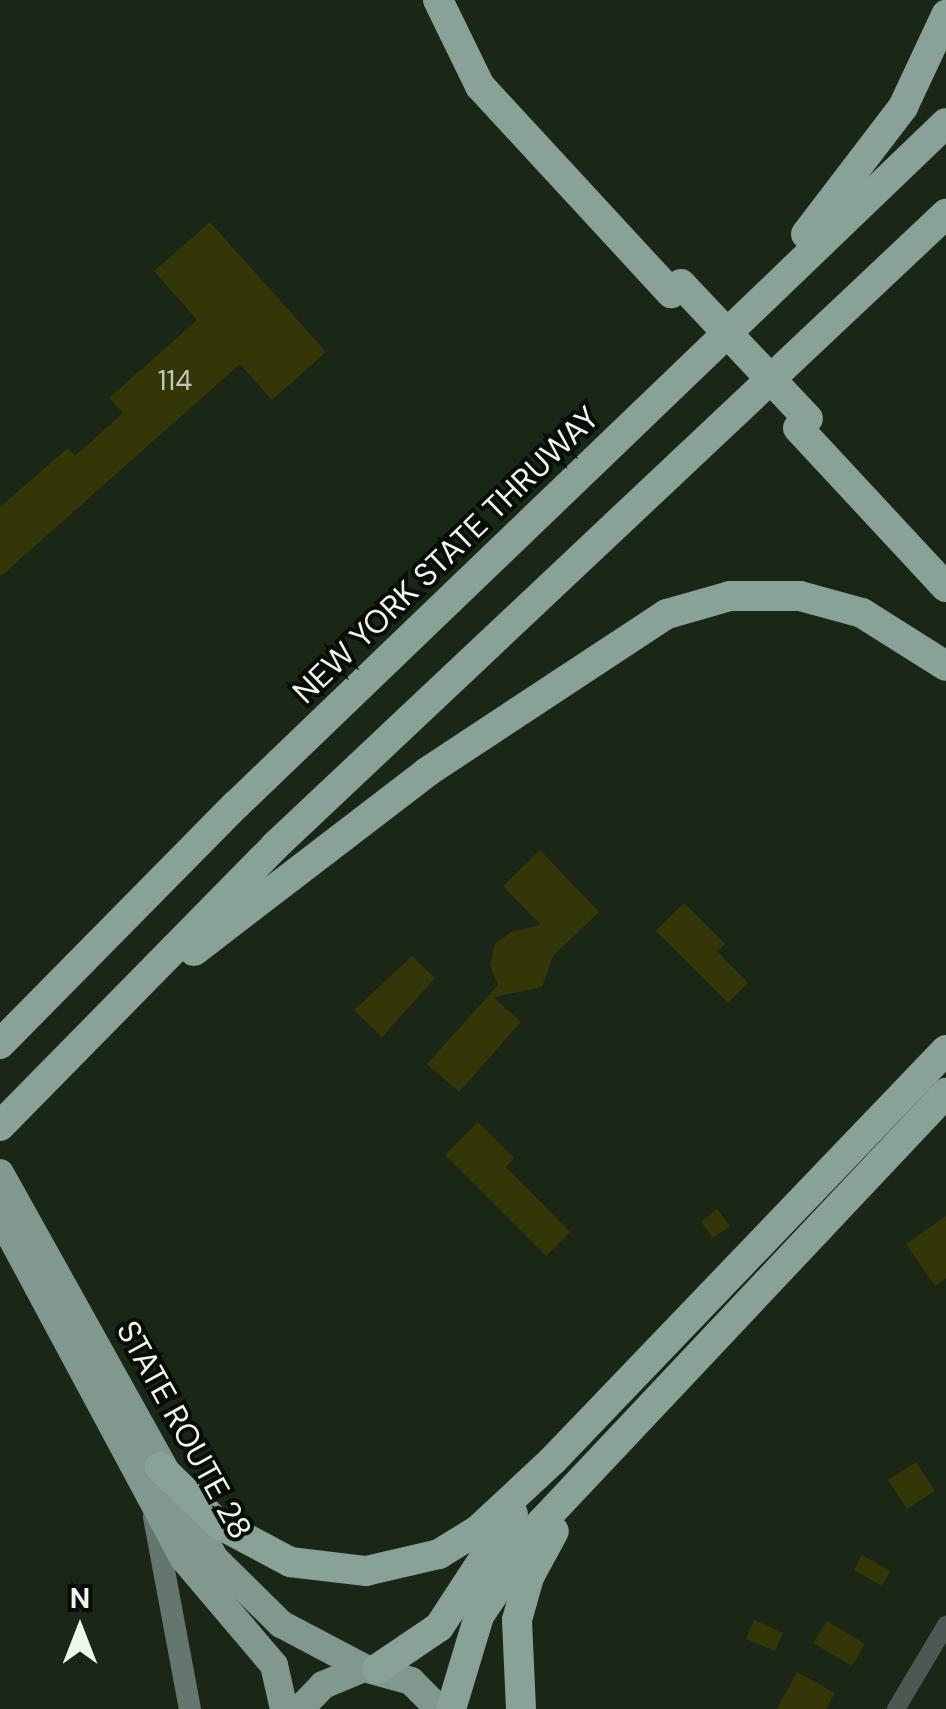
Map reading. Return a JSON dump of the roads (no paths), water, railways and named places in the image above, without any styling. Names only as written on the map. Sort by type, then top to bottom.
[{"type":"highway","points":[[438,0],[480,86],[803,424],[946,566]]},
{"type":"highway","points":[[453,0],[476,55],[500,90],[676,289]]},
{"type":"highway","points":[[669,390],[868,158],[918,81],[946,15]]},
{"type":"highway","name":"NEW YORK STATE THRUWAY","points":[[0,1044],[236,804],[946,123]]},
{"type":"highway","points":[[0,1126],[276,846],[946,214]]},
{"type":"highway","points":[[803,424],[946,587]]},
{"type":"highway","points":[[60,1061],[348,829],[606,648],[667,614],[730,596],[800,596],[878,620],[946,666]]},
{"type":"highway","points":[[160,1467],[242,1540],[290,1562],[340,1572],[389,1568],[440,1554],[478,1530],[553,1460],[943,1055]]},
{"type":"highway","points":[[451,1709],[464,1653],[493,1592],[541,1523],[946,1092]]},
{"type":"highway","name":"STATE ROUTE 28","points":[[0,1173],[8,1213],[150,1498],[197,1578],[266,1650],[284,1709]]},
{"type":"highway","name":"STATE ROUTE 28","points":[[8,1213],[203,1541],[243,1593],[281,1624],[370,1669],[411,1681],[439,1709]]},
{"type":"highway","points":[[520,1709],[515,1642],[530,1577],[625,1430]]},
{"type":"highway","points":[[300,1709],[323,1685],[370,1669],[439,1627],[553,1460]]},
{"type":"main road","points":[[150,1498],[190,1709]]},
{"type":"street","points":[[896,1709],[946,1625]]}]
